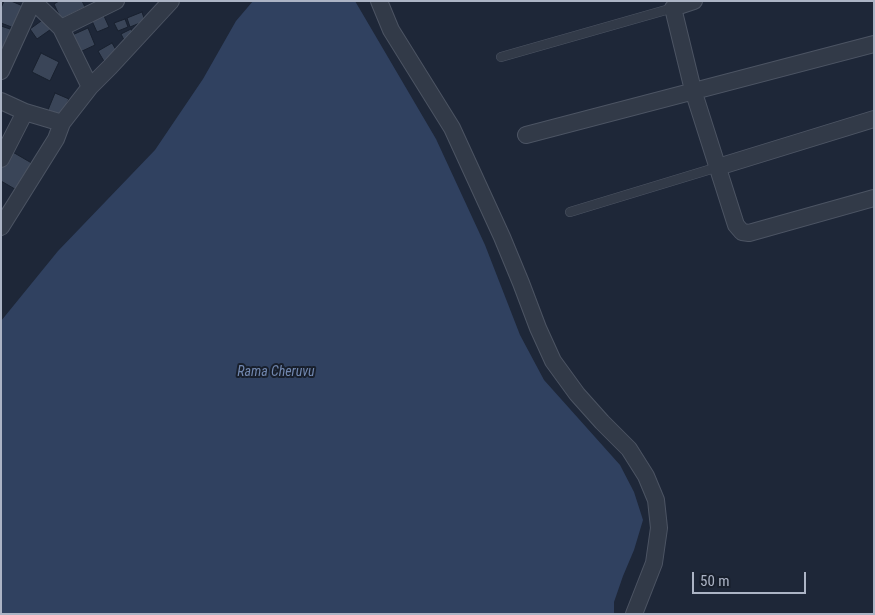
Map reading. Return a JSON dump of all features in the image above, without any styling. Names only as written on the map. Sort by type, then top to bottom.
[{"type":"street","points":[[1,72],[32,1],[61,28],[90,87]]},
{"type":"street","points":[[61,28],[116,1]]},
{"type":"street","points":[[1,227],[52,146],[62,123],[90,87],[171,1]]},
{"type":"street","points":[[379,1],[391,30],[452,128],[502,237],[538,328],[554,361],[577,394],[629,449],[646,476],[656,500],[659,528],[654,563],[634,614]]},
{"type":"street","points":[[694,1],[673,8],[693,90],[736,225],[742,232],[749,233],[874,198]]},
{"type":"street","points":[[526,135],[874,44]]},
{"type":"street","points":[[1,101],[25,112],[62,123]]},
{"type":"street","points":[[1,159],[25,112]]},
{"type":"street","points":[[718,167],[874,119]]},
{"type":"lane","points":[[501,58],[673,8]]},
{"type":"lane","points":[[570,212],[718,167]]},
{"type":"water","name":"Rama Cheruvu","points":[[253,1],[355,1],[436,139],[485,245],[520,335],[544,380],[620,465],[634,492],[643,520],[634,550],[614,602],[614,614],[1,614],[1,321],[58,251],[155,150],[203,79],[236,21]]},
{"type":"building","points":[[4,1],[11,1],[23,6],[14,28],[1,23],[1,8]]},
{"type":"building","points":[[59,1],[82,1],[85,7],[61,19],[54,4]]},
{"type":"building","points":[[142,12],[145,21],[130,27],[127,18]]},
{"type":"building","points":[[48,16],[54,27],[37,39],[30,29]]},
{"type":"building","points":[[104,16],[109,27],[97,32],[92,21]]},
{"type":"building","points":[[125,19],[128,27],[118,31],[114,23]]},
{"type":"building","points":[[1,26],[13,30],[5,51],[1,49]]},
{"type":"building","points":[[88,28],[95,45],[78,53],[70,36]]},
{"type":"building","points":[[131,29],[135,38],[125,42],[121,34]]},
{"type":"building","points":[[112,43],[119,55],[105,63],[98,51]]},
{"type":"building","points":[[41,53],[59,62],[50,81],[32,72]]},
{"type":"building","points":[[55,93],[69,99],[61,116],[48,110]]},
{"type":"building","points":[[11,151],[35,165],[20,192],[1,181],[1,168]]}]
